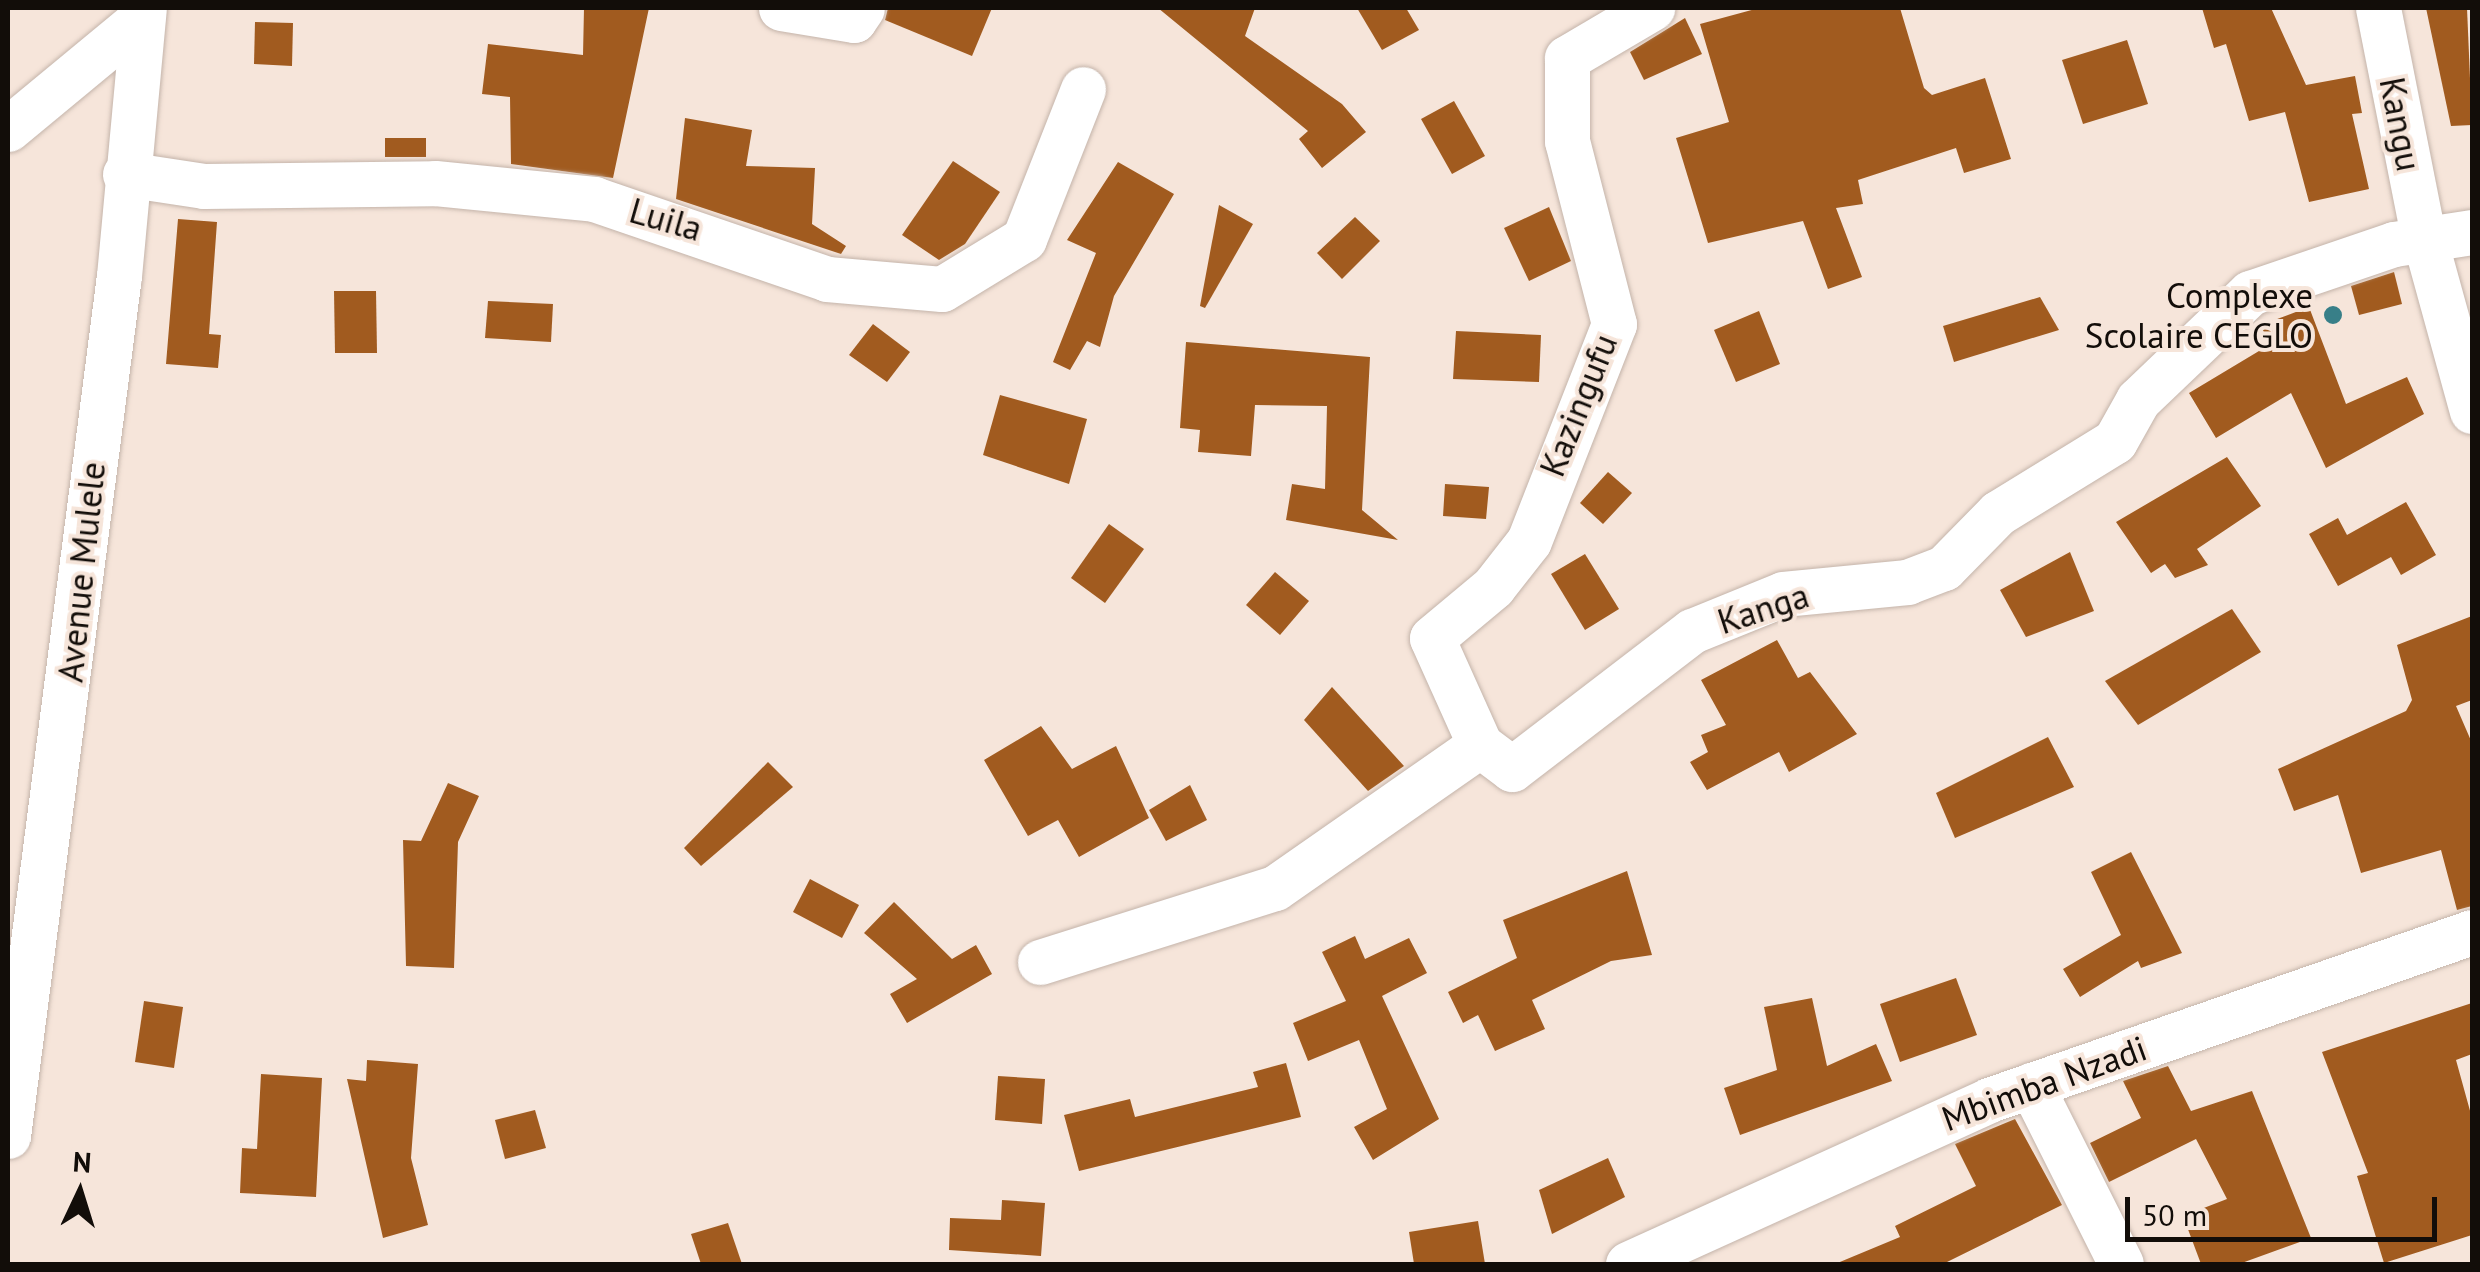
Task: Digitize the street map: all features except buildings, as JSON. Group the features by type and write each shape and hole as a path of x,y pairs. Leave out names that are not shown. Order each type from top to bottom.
{"street":[{"path":"781,8 858,14"},
{"name":"Kazingufu","path":"1480,745 1432,638 1493,587 1529,541 1614,324 1567,141 1567,58 1652,8"},
{"name":"Kangu","path":"2378,8 2425,240 2472,411"},
{"path":"8,129 143,13"},
{"name":"Avenue Mulele","path":"8,1136 75,641 143,13"},
{"name":"Luila","path":"125,174 204,186 435,183 594,199 826,278 942,290 1024,239 1083,89"},
{"name":"Kanga","path":"1480,745 1512,769 1692,631 1783,594 1907,582 1944,568 1998,513 2104,451 2138,400 2250,293 2425,240 2472,232"},
{"path":"1040,962 1275,888 1480,745"},
{"name":"Mbimba Nzadi","path":"1628,1264 2031,1085 2472,932"},
{"path":"2031,1085 2122,1264"}],"place":[{"name":"Complexe Scolaire CEGLO","path":"2333,315"}]}
